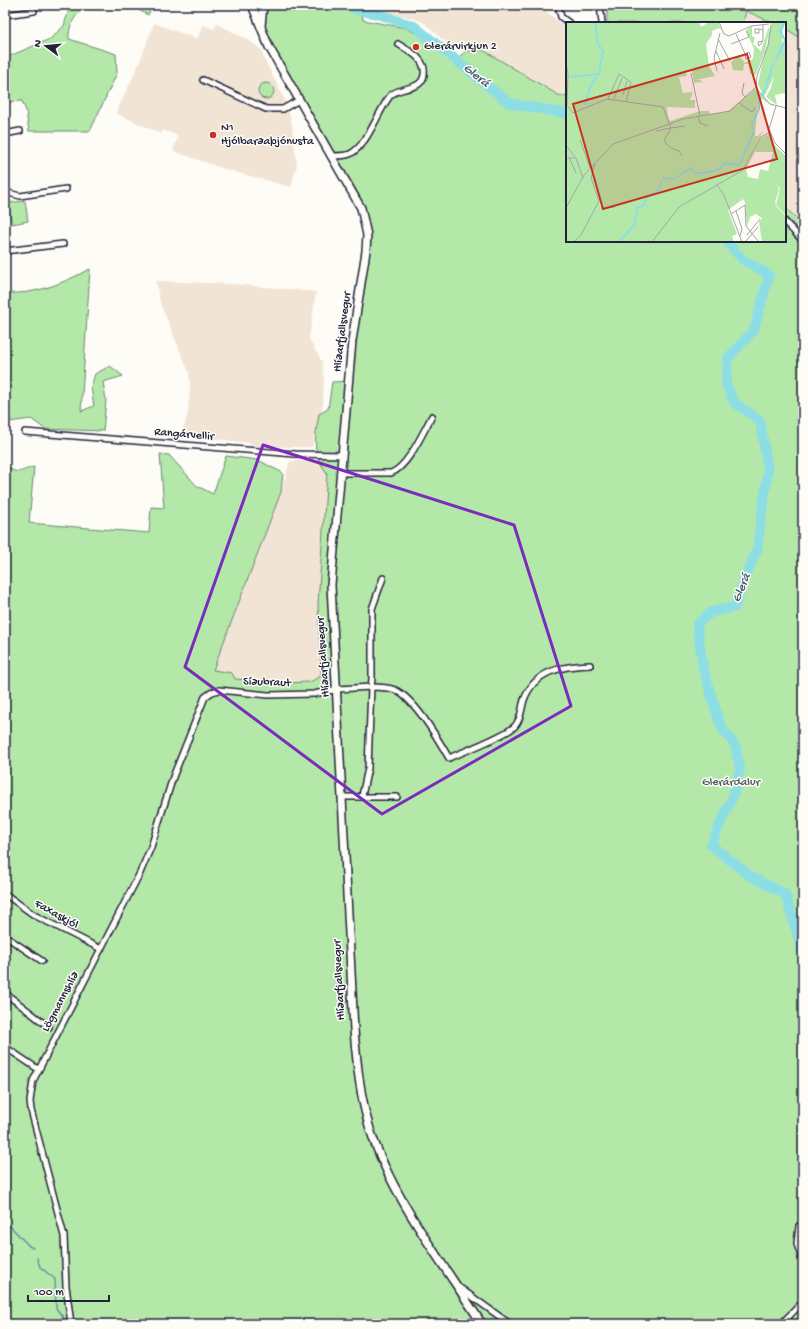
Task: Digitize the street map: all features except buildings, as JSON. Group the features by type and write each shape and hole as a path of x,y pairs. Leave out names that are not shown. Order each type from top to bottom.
{"main road":[{"path":"253,5 261,5"},
{"name":"Hlíðarfjallsvegur","path":"253,5 269,47 361,208 367,234 366,251 352,341 331,585 338,689 354,1030 359,1080 365,1110 376,1147 390,1177 482,1324"},
{"name":"Hlíðarfjallsvegur","path":"261,5 261,28"}],"street":[{"path":"5,15 34,11 33,5"},
{"path":"558,5 561,16 568,22"},
{"path":"600,5 602,22"},
{"path":"332,156 347,155 356,150 373,127 389,97 399,90 413,88 421,81 424,71 421,61 398,44"},
{"path":"203,80 266,109 283,109 299,100"},
{"path":"5,134 20,131"},
{"path":"5,192 24,196 66,189"},
{"path":"786,223 803,241"},
{"path":"797,234 803,230"},
{"path":"5,251 63,244"},
{"path":"340,473 391,472 398,470 410,455 432,416"},
{"name":"Rangárvellir","path":"25,432 295,454 342,455"},
{"path":"362,796 368,768 370,687 372,680 372,608 383,578"},
{"name":"Síðubraut","path":"202,704 208,694 219,690 268,695 314,694 338,689 384,687 396,691 406,699 427,722 449,758 512,729 520,719 525,698 530,689 547,673 564,666 590,665"},
{"name":"Lögmannshlíð","path":"71,1324 66,1286 64,1236 31,1110 31,1090 38,1069 151,847 174,776 202,704"},
{"path":"343,797 397,797"},
{"name":"Faxaskjól","path":"5,894 34,915 100,949"},
{"path":"5,936 42,961"},
{"path":"5,993 49,1028"},
{"path":"5,1047 38,1069"},
{"path":"799,1226 797,1244 803,1262"},
{"name":"Hlíðarfjallsvegur","path":"459,1288 510,1324"},
{"path":"781,1324 803,1302"},
{"path":"787,1324 788,1317"}],"highlighted area":[{"path":"263,445 514,525 571,706 382,814 185,667"}],"shaded area":[{"path":"357,5 539,5 566,28 566,97 558,95 483,50 466,51 453,49 423,22 405,16 374,11"},
{"path":"746,11 770,22 743,22"},
{"path":"154,23 197,39 203,25 214,29 217,24 245,38 263,51 263,57 287,104 292,126 297,165 291,187 224,169 173,151 178,136 163,130 161,134 116,113 139,64"},
{"path":"786,30 803,40 803,225 786,208"},
{"path":"156,281 233,284 316,292 309,339 322,362 324,380 323,405 312,447 259,447 250,443 182,435 188,412 190,387 189,372 160,303"},
{"path":"316,460 324,464 327,473 318,603 321,676 310,682 281,683 235,679 213,670 281,492 290,461"}],"green space":[{"path":"70,5 91,5 82,10 75,18 70,28 69,39 116,54 117,73 90,131 29,131 26,111 22,101 9,102 5,79 5,58 50,39 64,26"},
{"path":"129,5 153,5 148,15"},
{"name":"Glerárdalur","path":"266,5 361,5 363,20 406,28 428,40 454,61 466,51 483,50 558,95 566,97 566,242 786,242 786,226 803,245 803,1324 5,1324 5,465 17,472 34,467 29,523 149,533 151,507 164,508 160,454 169,455 197,486 213,494 226,456 258,460 283,473 281,492 213,670 232,673 235,679 281,683 310,682 321,676 318,603 327,473 318,458 316,451 316,430 319,414 328,409 332,382 350,381 369,254 370,232 359,195 268,39 263,27"},
{"path":"610,5 803,5 803,40 786,29 786,22 771,22 746,11 743,22 607,22 607,10"},
{"path":"263,83 269,83 274,88 272,97 269,99 263,99 258,94 258,88"},
{"path":"25,201 28,221 12,224 8,203"},
{"path":"786,208 803,225 803,234 786,217"},
{"path":"90,269 81,411 94,406 91,387 95,374 110,366 123,376 103,382 106,400 103,431 45,429 31,419 9,422 5,435 5,293 28,292 49,287"}],"waterway":[{"name":"Glerá","path":"348,5 358,10 378,14 414,26 509,103 566,114"},
{"name":"Glerá","path":"727,242 742,259 769,275 754,330 728,358 726,384 734,402 760,421 768,470 757,550 745,577 735,607 711,612 697,624 703,668 721,727 735,745 740,769 733,796 711,845 750,876 785,894 803,952"},
{"path":"5,1224 9,1225 29,1246 33,1248"},
{"path":"37,1258 40,1267 55,1279 56,1308 65,1320 63,1324"}],"place":[{"name":"Glerárvirkjun 2","path":"416,47"},
{"name":"N1 Hjólbarðaþjónusta","path":"213,135"}]}
